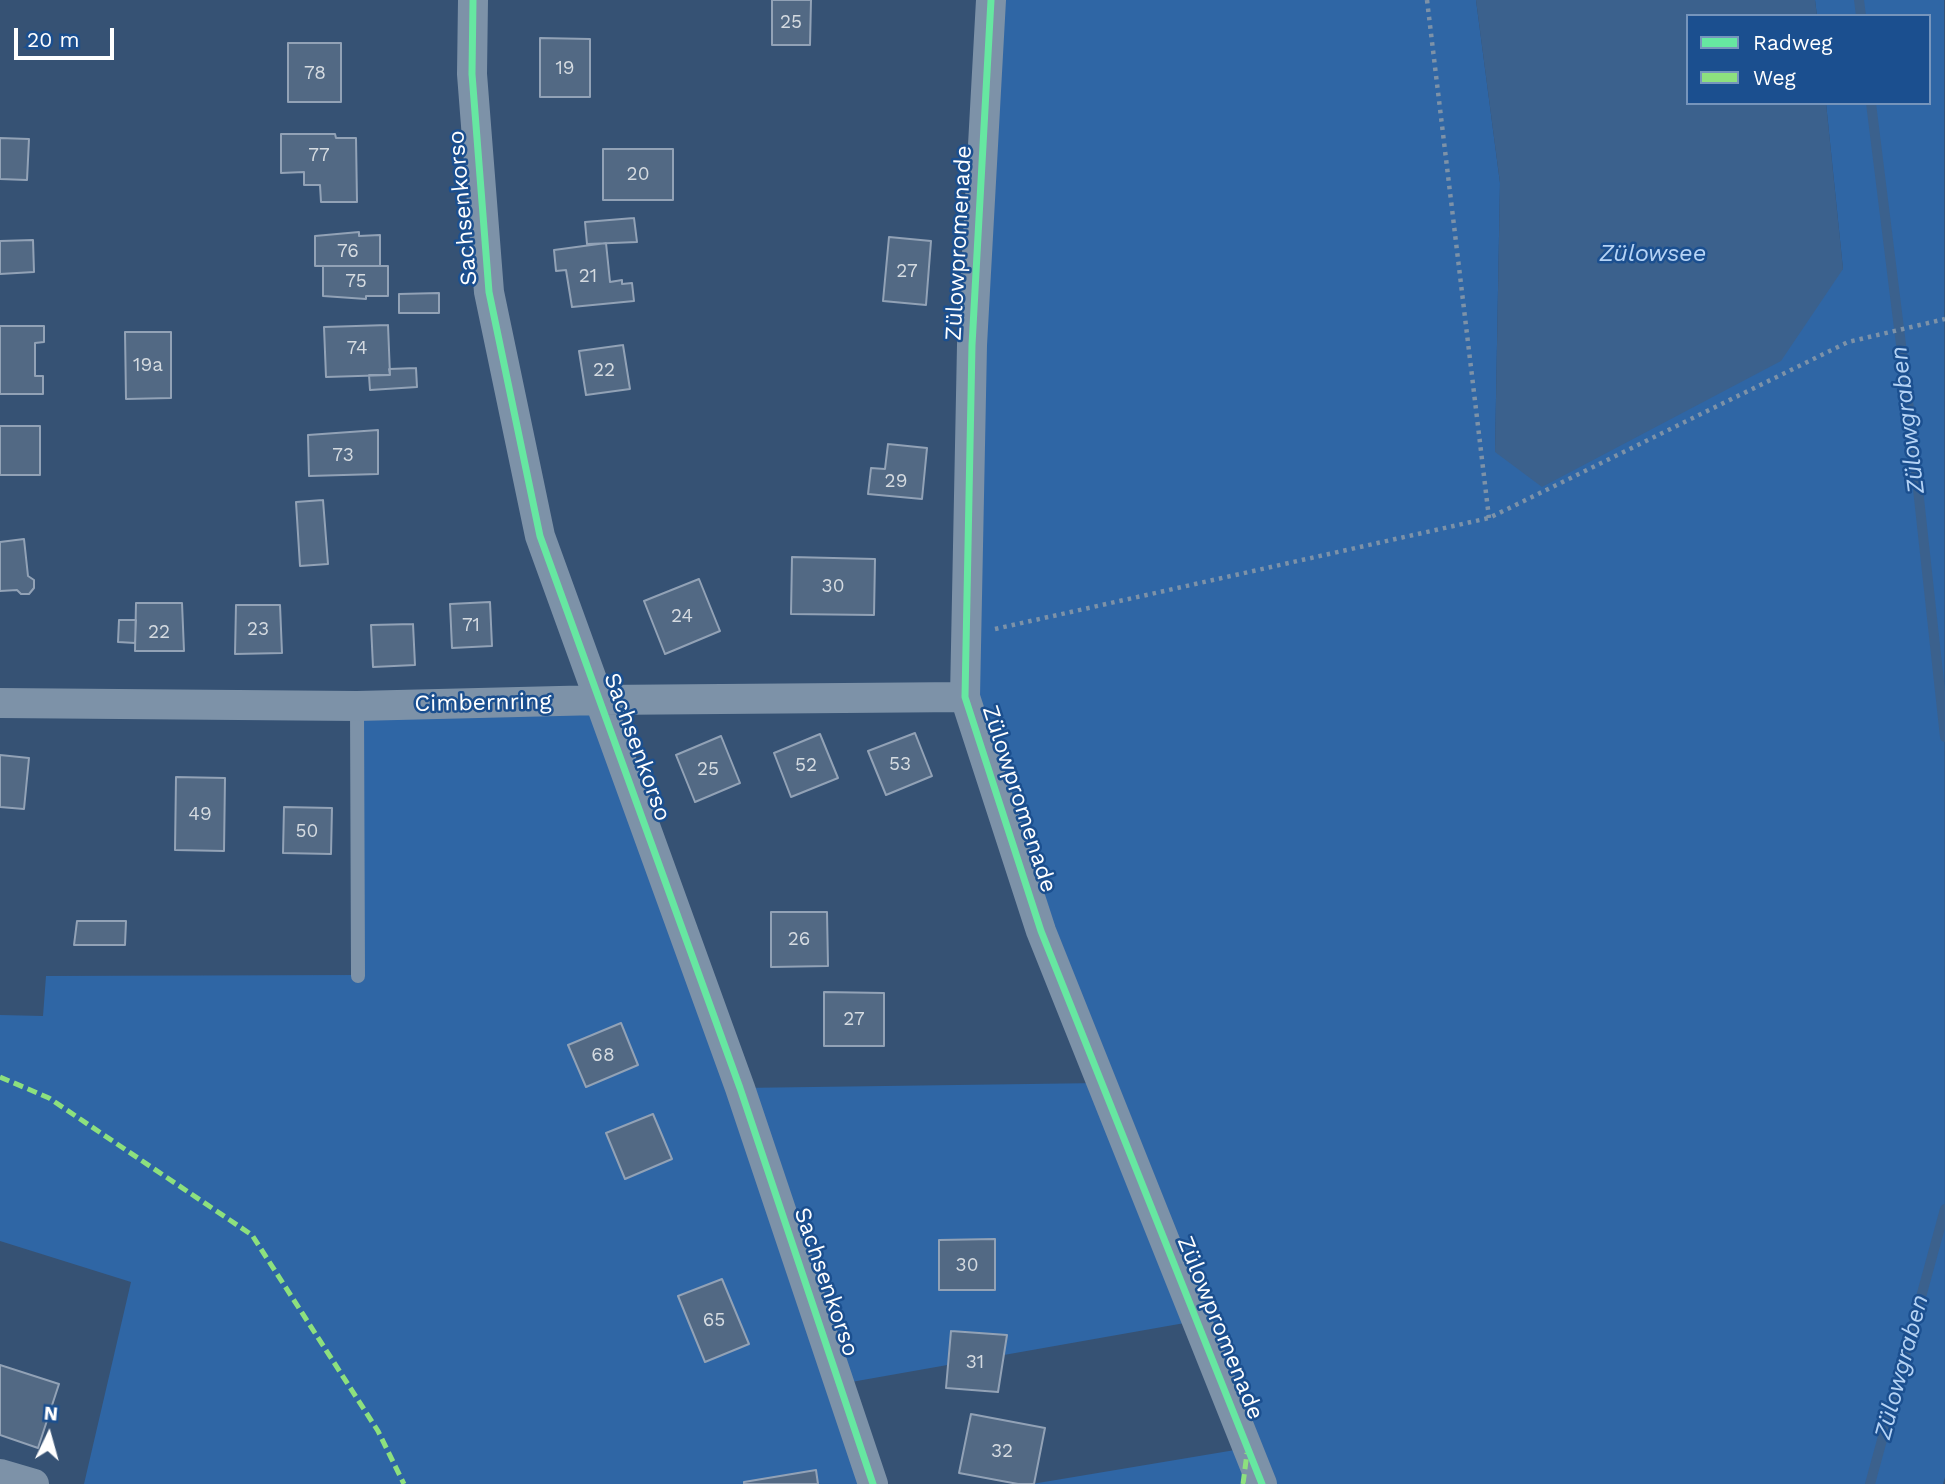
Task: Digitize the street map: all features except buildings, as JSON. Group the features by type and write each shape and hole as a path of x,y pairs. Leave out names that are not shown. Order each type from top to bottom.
{"street":[{"name":"Sachsenkorso","path":"473,0 472,74 489,292 540,536 740,1088 873,1484"},
{"name":"Zülowpromenade","path":"991,0 972,345 965,698 1041,930 1262,1484"},
{"name":"Cimbernring","path":"0,703 357,706 600,700 965,698"},
{"path":"0,1474 34,1484"}],"lane":[{"path":"357,706 358,976"}],"path":[{"path":"1427,0 1489,518"},
{"path":"967,636 1489,518 1847,342 1945,318"}],"shaded area":[{"path":"991,0 1476,0 1500,183 1495,452 1843,269 1826,105 1931,105 1931,14 1817,14 1815,0 1944,0 1943,1484 1032,1484 1247,1448 1196,1321 840,1384 873,1484 84,1484 131,1282 0,1241 0,1015 43,1016 46,976 358,975 357,706 600,700 740,1088 1101,1083 965,697"}],"water":[{"name":"Zülowsee","path":"1476,0 1815,0 1817,14 1686,14 1686,105 1826,105 1843,269 1781,361 1542,487 1495,452 1500,183"}],"waterway":[{"name":"Zülowgraben","path":"1859,0 1861,14"},
{"name":"Zülowgraben","path":"1871,105 1911,425 1945,737"},
{"name":"Zülowgraben","path":"1870,1484 1945,1209"}],"marked path":[{"path":"0,1077 49,1098 252,1235 378,1431 404,1484"},
{"path":"1243,1484 1247,1453"}],"cycle path":[{"path":"473,0 472,74 489,292 540,536 740,1088 873,1484"},
{"path":"991,0 972,345 965,697 1041,931 1262,1484"}]}
